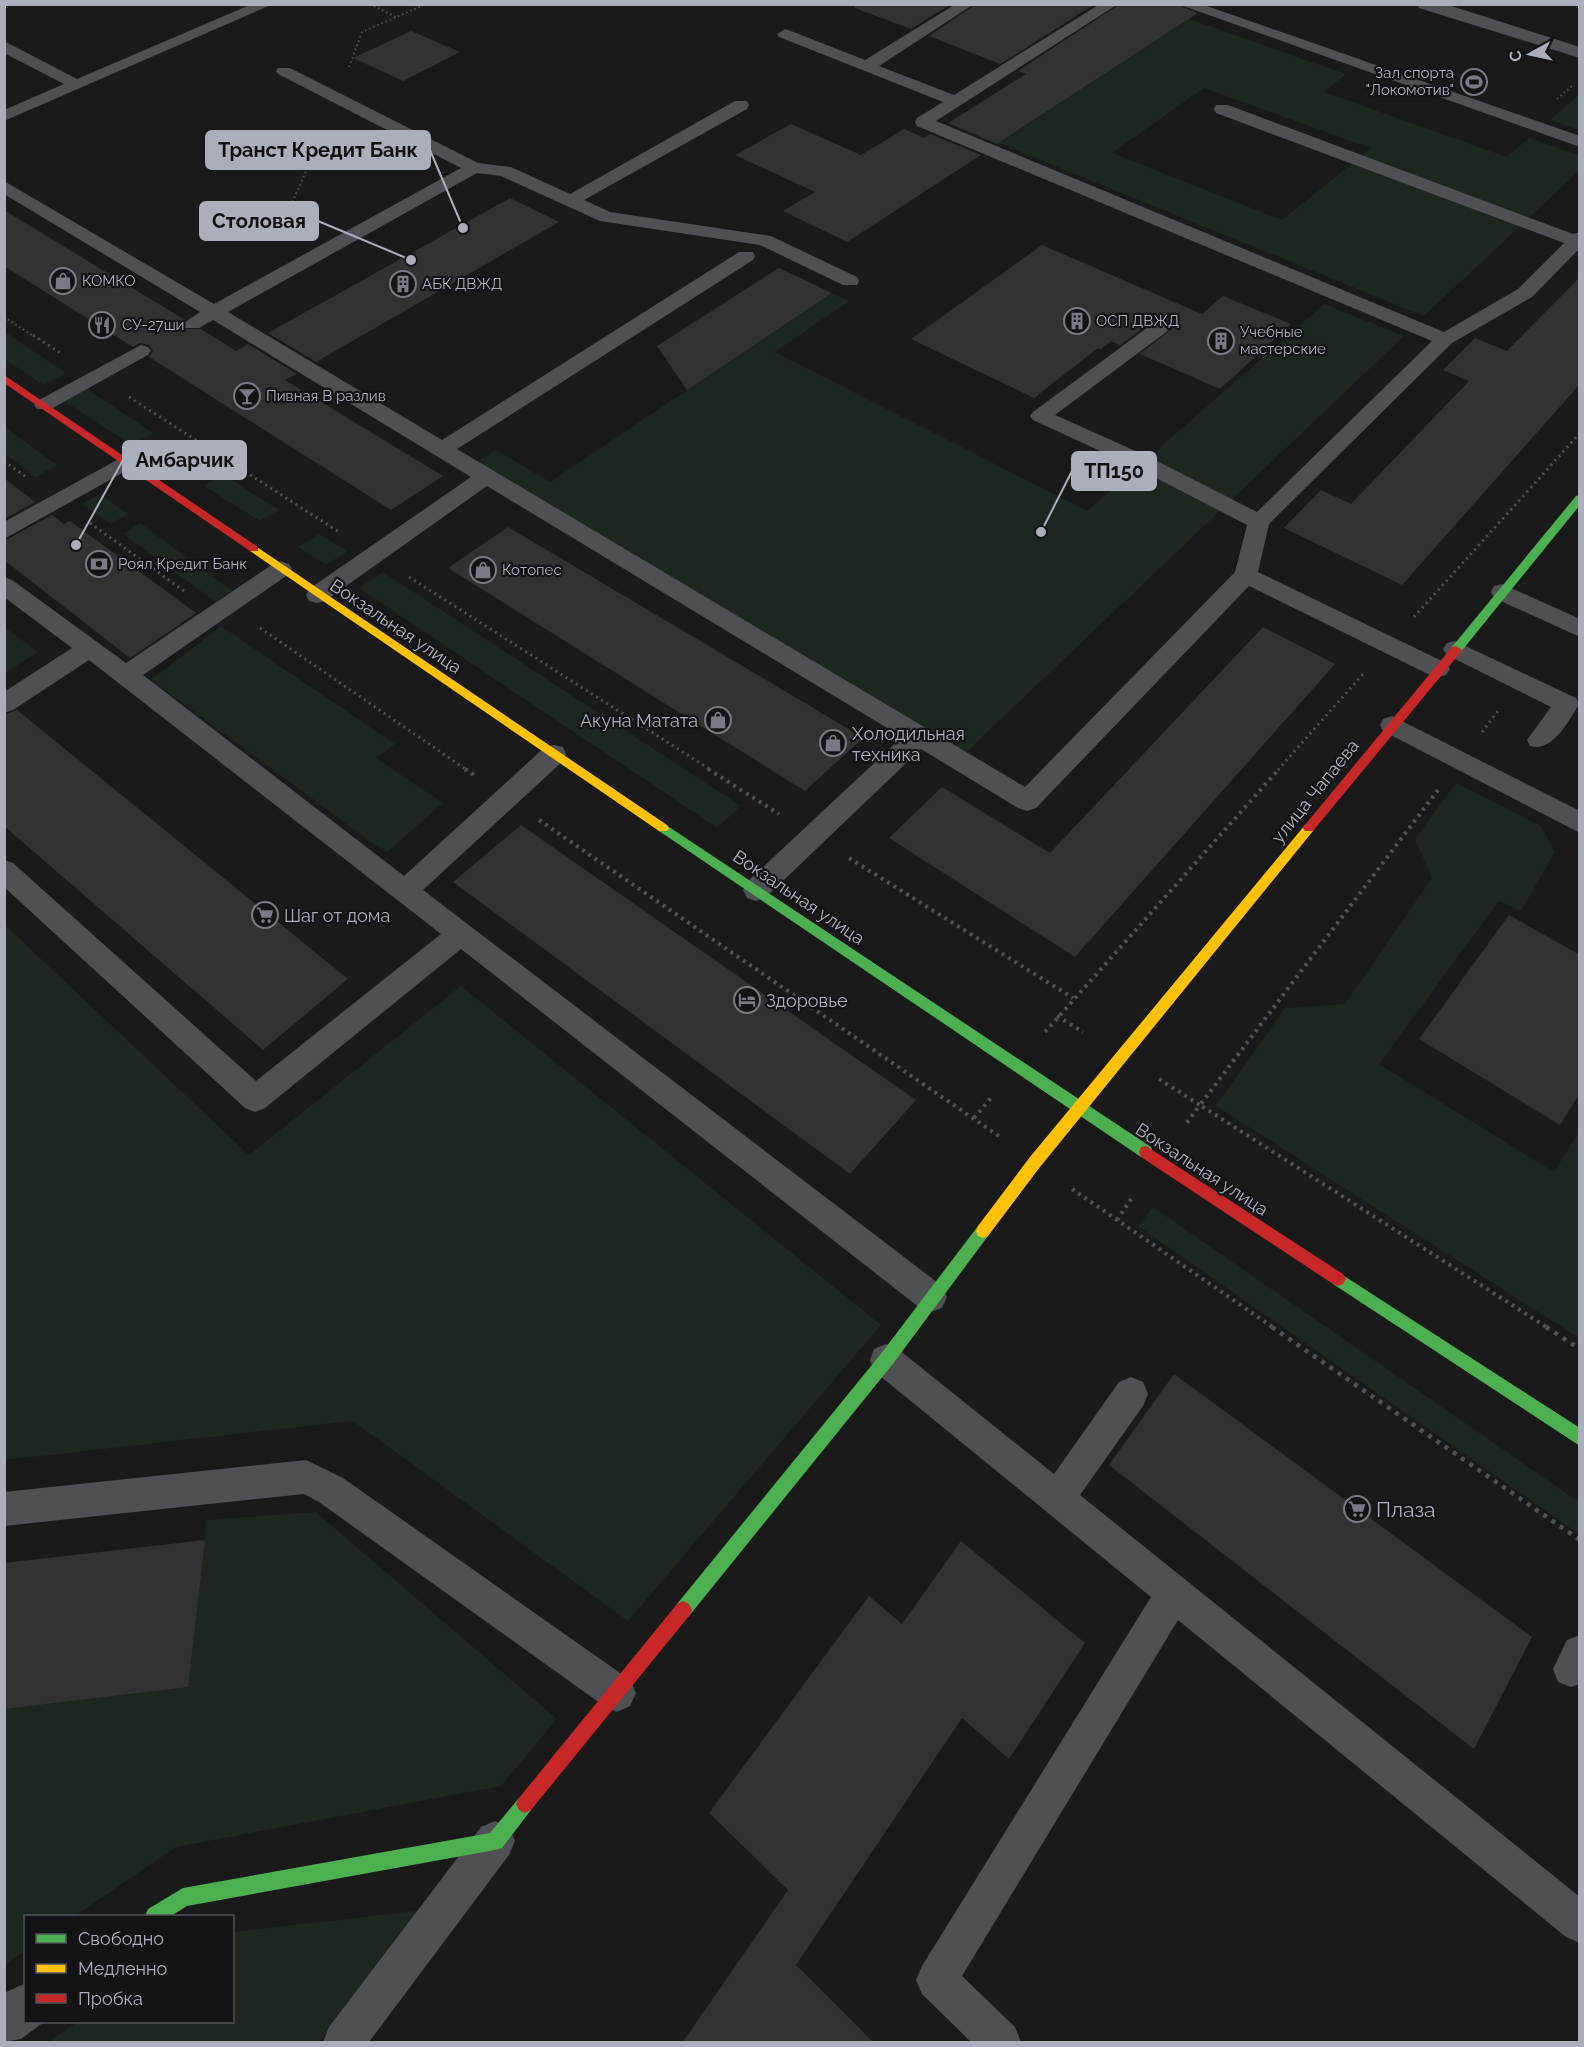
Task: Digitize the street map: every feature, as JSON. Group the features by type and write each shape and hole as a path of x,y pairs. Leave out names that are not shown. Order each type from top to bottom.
{"main road":[{"name":"Вокзальная улица","path":"4,378 317,595 1017,1068 1580,1438"},
{"name":"улица Чапаева","path":"495,1841 886,1360 931,1297 1035,1162 1579,498"},
{"path":"158,1915 183,1897 495,1841"}],"street":[{"path":"1433,6 1580,53"},
{"path":"4,2022 24,2008"}],"lane":[{"path":"4,116 266,4"},
{"path":"867,66 967,4"},
{"path":"1111,4 923,122 1445,339"},
{"path":"1185,4 1580,142"},
{"path":"785,34 956,102"},
{"path":"4,46 77,85"},
{"path":"284,71 474,168 504,171 606,217 765,240 850,281"},
{"path":"570,201 741,105"},
{"path":"4,186 1027,801 1246,575 1259,522 1445,339 1525,293 1577,239 1222,109"},
{"path":"192,324 474,168"},
{"path":"442,449 746,256"},
{"path":"1162,326 1040,416 1142,462 1259,522"},
{"path":"44,405 141,351"},
{"path":"4,532 126,462"},
{"path":"317,595 488,476"},
{"path":"126,675 281,569"},
{"path":"1246,575 1438,669"},
{"path":"4,585 126,675 931,1297"},
{"path":"1502,592 1580,629"},
{"path":"4,704 88,648"},
{"path":"1455,649 1521,681 1573,696 1539,740"},
{"path":"1392,725 1580,823"},
{"path":"756,890 919,736"},
{"path":"405,891 554,754"},
{"path":"4,870 255,1099 460,934"},
{"path":"886,1360 1580,1923"},
{"path":"1057,1499 1131,1395"},
{"path":"4,1509 306,1477 332,1490 617,1693"},
{"path":"1000,2043 936,1980 1174,1593"},
{"path":"344,2043 495,1841"}],"path":[{"path":"370,4 396,17"},
{"path":"4,317 813,836 1073,998"},
{"path":"974,1119 1073,998 1580,433"},
{"path":"4,461 226,622 250,621 974,1119 1580,1540"},
{"path":"1521,681 1200,1105 1580,1349"}],"shaded area":[{"path":"1189,19 1346,74 1324,92 1507,157 1529,138 1579,155 1580,170 1424,316 999,143","holes":["1204,88 1370,148 1282,220 1112,153"]},
{"path":"1579,95 1579,130 1550,120"},
{"path":"832,293 849,301 775,352 1087,511 1324,304 1404,336 961,757 476,463 496,450 550,482"},
{"path":"5,332 66,373 43,385 5,359"},
{"path":"87,389 153,433 131,445 64,401"},
{"path":"4,427 57,465 36,477 5,454"},
{"path":"222,474 279,510 260,521 204,486"},
{"path":"100,494 128,514 111,524 82,504"},
{"path":"140,523 232,591 216,602 123,534"},
{"path":"319,534 347,551 326,565 298,547"},
{"path":"383,572 741,806 717,828 359,588"},
{"path":"221,626 395,744 376,758 443,803 386,853 151,680"},
{"path":"4,627 38,652 5,673 4,673"},
{"path":"1456,783 1541,826 1555,852 1521,911 1499,901 1379,1064 1554,1172 1579,1132 1579,1338 1216,1106 1285,1008 1345,1004 1432,878 1415,839"},
{"path":"5,925 249,1155 461,986 881,1325 628,1621 353,1421 5,1460"},
{"path":"1153,1207 1579,1502 1579,1534 1138,1226"},
{"path":"316,1512 557,1719 501,1786 176,1847 76,1915 24,1915 24,1952 5,1965 5,1709 205,1540 206,1520"},
{"path":"425,1910 319,2042 48,2042 76,2023 234,2023 234,1932"}],"building":[{"path":"856,4 951,4 911,29 855,8"},
{"path":"976,4 1095,4 1000,64 929,36"},
{"path":"1120,4 1176,4 1198,13 997,144 948,123 1026,74 1018,71"},
{"path":"411,31 460,52 403,81 353,58"},
{"path":"791,124 861,155 904,129 924,138 930,134 981,155 847,242 783,211 815,192 735,155"},
{"name":"АБК ДВЖД","path":"510,198 559,222 316,362 268,333"},
{"path":"4,210 185,320 180,324 183,329 201,329 236,351 248,344 297,374 285,380 443,476 391,510 149,357 153,351 149,345 140,343 133,347 4,266"},
{"name":"ОСП ДВЖД","path":"1042,245 1202,314 1223,296 1291,324 1220,389 1140,354 1174,327 1169,320 1155,320 1120,345 1111,341 1101,349 1098,348 1034,398 911,339"},
{"path":"779,268 832,293 687,390 657,346"},
{"path":"1580,277 1580,384 1402,585 1284,528 1321,490 1351,504 1469,381 1443,370 1475,338 1507,351"},
{"path":"4,478 35,502 4,519"},
{"path":"52,515 64,524 70,521 196,613 130,658 4,560 4,541"},
{"path":"508,527 863,738 805,791 448,568"},
{"path":"1263,627 1335,664 1075,957 889,838 942,787 1050,853"},
{"path":"17,710 348,979 263,1050 4,826 4,715"},
{"path":"521,825 916,1100 850,1174 453,882"},
{"path":"1509,915 1580,955 1580,1093 1560,1125 1419,1039"},
{"path":"1174,1374 1532,1637 1474,1749 1109,1465"},
{"path":"205,1540 188,1687 4,1709 4,1563"},
{"path":"961,1541 1085,1643 1009,1759 962,1718 796,1965 874,2043 682,2043 788,1890 709,1813 869,1596 902,1624"}],"traffic: fast":[{"path":"1456,650 1580,498"},
{"path":"663,828 1146,1152"},
{"path":"683,1610 886,1360 983,1231"},
{"path":"1338,1279 1580,1438"},
{"path":"156,1915 183,1897 495,1841 525,1804"}],"traffic: slow":[{"path":"254,549 663,828"},
{"path":"983,1231 1035,1162 1309,828"}],"traffic: jam":[{"path":"4,378 254,549"},
{"path":"1309,828 1456,650"},
{"path":"1146,1152 1338,1279"},
{"path":"525,1804 683,1610"}],"place":[{"name":"Зал спорта \"Локомотив\"","path":"1474,82"},
{"name":"Транст Кредит Банк","path":"463,228"},
{"name":"Столовая","path":"411,260"},
{"name":"КОМКО","path":"63,281"},
{"name":"АБК ДВЖД","path":"403,284"},
{"name":"ОСП ДВЖД","path":"1077,321"},
{"name":"СУ-27ши","path":"102,325"},
{"name":"Учебные мастерские","path":"1221,341"},
{"name":"Пивная В разлив","path":"247,396"},
{"name":"ТП150","path":"1041,532"},
{"name":"Амбарчик","path":"76,545"},
{"name":"Роял Кредит Банк","path":"99,564"},
{"name":"Котопес","path":"483,570"},
{"name":"Акуна Матата","path":"718,720"},
{"name":"Холодильная техника","path":"833,743"},
{"name":"Шаг от дома","path":"265,915"},
{"name":"Здоровье","path":"747,1000"},
{"name":"Плаза","path":"1357,1509"}]}
